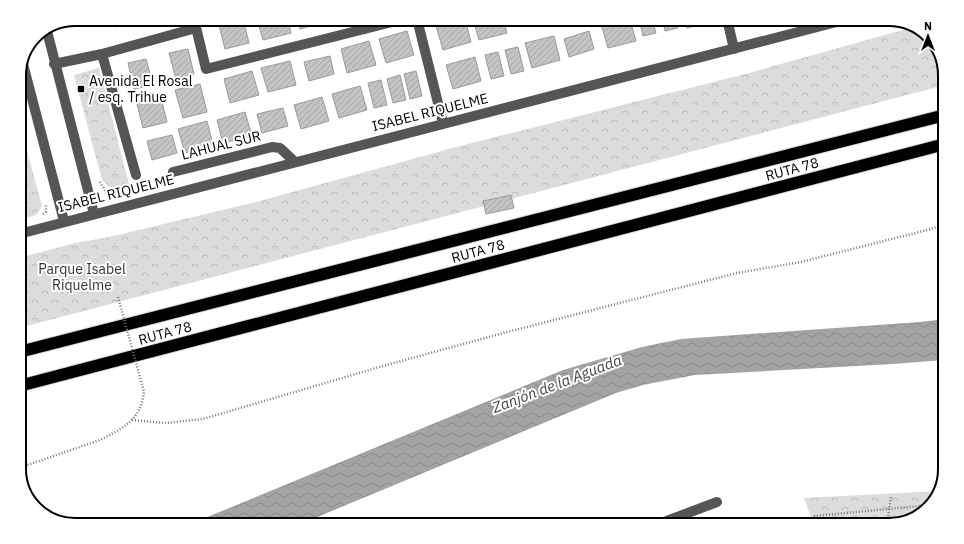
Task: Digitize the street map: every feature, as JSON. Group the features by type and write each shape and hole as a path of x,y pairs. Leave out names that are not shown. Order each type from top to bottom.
{"highway":[{"name":"RUTA 78","path":"26,350 938,118"},
{"name":"RUTA 78","path":"26,384 938,146"}],"street":[{"path":"54,64 102,54 189,26"},
{"path":"195,26 206,69 377,26"},
{"path":"419,26 442,123"},
{"path":"729,26 734,49"},
{"name":"ISABEL RIQUELME","path":"26,232 442,123 821,26"},
{"path":"47,35 94,214"},
{"path":"102,54 136,175"},
{"path":"26,75 64,221"},
{"name":"LAHUAL SUR","path":"173,172 276,146 295,162"},
{"path":"675,518 717,502"}],"path":[{"path":"100,182 108,195 118,198"},
{"path":"132,420 165,423 203,419 383,366 500,334 737,273 801,262 938,226"},
{"path":"26,466 100,440 112,434 132,420 141,407 144,392 118,297"},
{"path":"888,518 891,497"},
{"path":"814,516 922,506"}],"green space":[{"name":"Parque Isabel Riquelme","path":"906,29 908,30 908,56 934,56 938,72 938,87 26,326 26,256 75,243 109,237 256,202 460,146 749,73"},
{"path":"99,68 130,188 115,192 102,180 74,75"},
{"path":"26,147 42,206 36,215 26,218"},
{"path":"932,491 928,499 919,508 908,514 895,518 811,518 804,498"}],"water":[{"name":"Zanjón de la Aguada","path":"938,320 938,361 695,375 643,385 616,393 315,518 205,518 563,370 642,347 681,339"}],"building":[{"path":"219,26 245,26 249,43 225,49"},
{"path":"259,26 290,26 291,33 263,40"},
{"path":"299,26 311,26 300,29"},
{"path":"436,26 467,26 471,42 443,50"},
{"path":"475,26 505,26 507,33 479,40"},
{"path":"602,26 632,26 636,41 608,48"},
{"path":"641,26 654,26 656,33 643,36"},
{"path":"664,26 677,26 678,28 665,31"},
{"path":"407,31 414,55 386,63 379,39"},
{"path":"589,31 594,49 569,57 564,39"},
{"path":"554,36 560,60 532,68 525,43"},
{"path":"369,41 376,65 347,73 341,49"},
{"path":"518,47 524,71 511,74 505,50"},
{"path":"188,49 194,74 176,79 169,53"},
{"path":"498,52 504,76 491,79 485,55"},
{"path":"330,56 334,74 309,81 304,62"},
{"path":"475,57 481,81 453,89 446,65"},
{"path":"146,59 153,85 134,89 128,63"},
{"path":"290,61 296,85 268,92 261,68"},
{"path":"252,71 259,95 230,103 224,79"},
{"path":"416,71 422,96 410,99 404,74"},
{"path":"400,75 406,100 393,103 387,79"},
{"path":"381,80 387,105 374,108 368,83"},
{"path":"200,84 207,112 183,118 175,90"},
{"path":"360,86 367,110 339,118 332,94"},
{"path":"160,93 167,122 143,128 136,100"},
{"path":"322,97 329,121 301,129 294,105"},
{"path":"283,108 288,126 262,133 257,114"},
{"path":"245,112 252,136 223,143 217,120"},
{"path":"207,121 213,145 185,153 178,129"},
{"path":"172,135 177,153 152,160 147,141"},
{"path":"511,195 514,208 486,214 483,201"}],"place":[{"name":"Avenida El Rosal / esq. Trihue","path":"81,89"}]}
